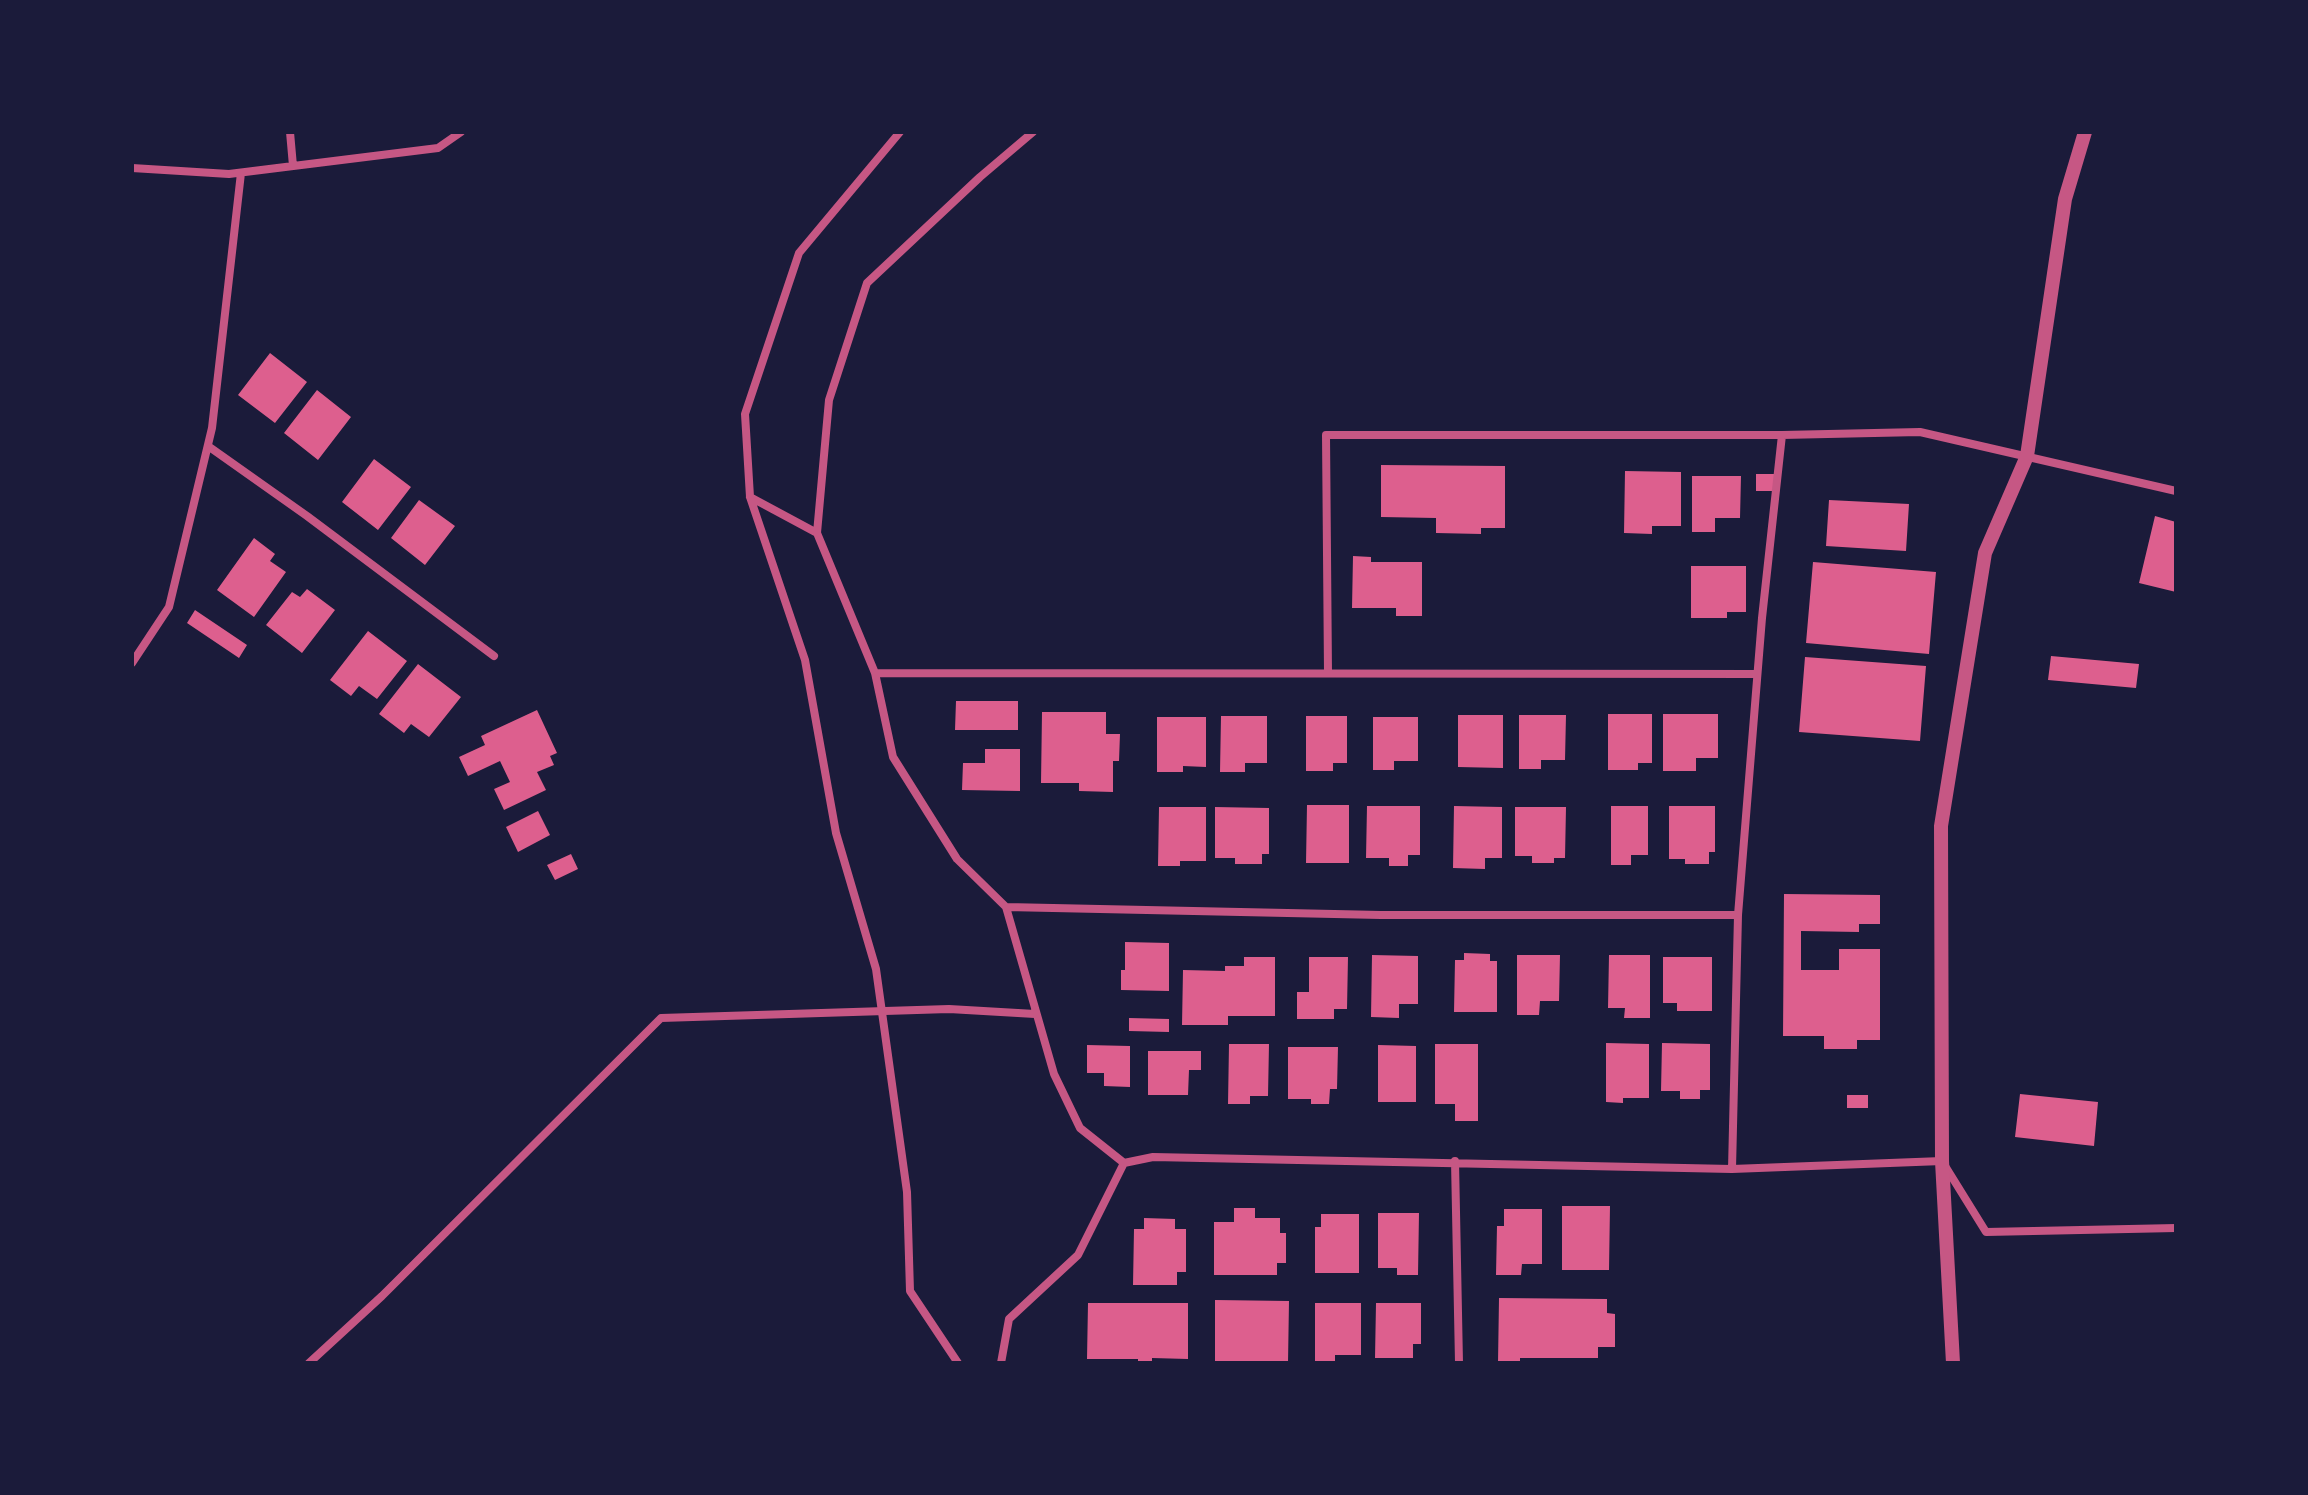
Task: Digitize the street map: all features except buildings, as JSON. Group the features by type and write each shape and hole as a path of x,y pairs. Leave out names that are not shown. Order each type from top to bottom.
{"street":[{"path":"290,132 293,166"},
{"path":"132,168 241,173 438,148 461,132"},
{"path":"900,132 799,253 745,414 750,497 805,660 836,833 876,969 907,1192 910,1291 958,1363"},
{"path":"1033,132 867,283 829,400 817,533 875,673 893,757 957,859 1006,907 1054,1074 1080,1128 1124,1163"},
{"path":"1953,1363 1942,1161 1941,826 1985,553 2027,456 2065,199 2085,132"},
{"path":"132,663 169,607 208,446 241,173"},
{"path":"1328,673 1326,435 1920,432 2176,491"},
{"path":"1732,1169 1738,915 1757,674 1782,435"},
{"path":"208,446 494,656"},
{"path":"750,497 817,533"},
{"path":"875,673 1757,674"},
{"path":"1006,907 1381,915 1738,915"},
{"path":"309,1363 382,1296 661,1018 949,1009 1035,1014"},
{"path":"1124,1163 1153,1157 1732,1169 1942,1161"},
{"path":"1455,1161 1459,1363"},
{"path":"1942,1161 1986,1232 2176,1228"},
{"path":"1001,1363 1009,1319 1078,1255 1124,1163"}]}
